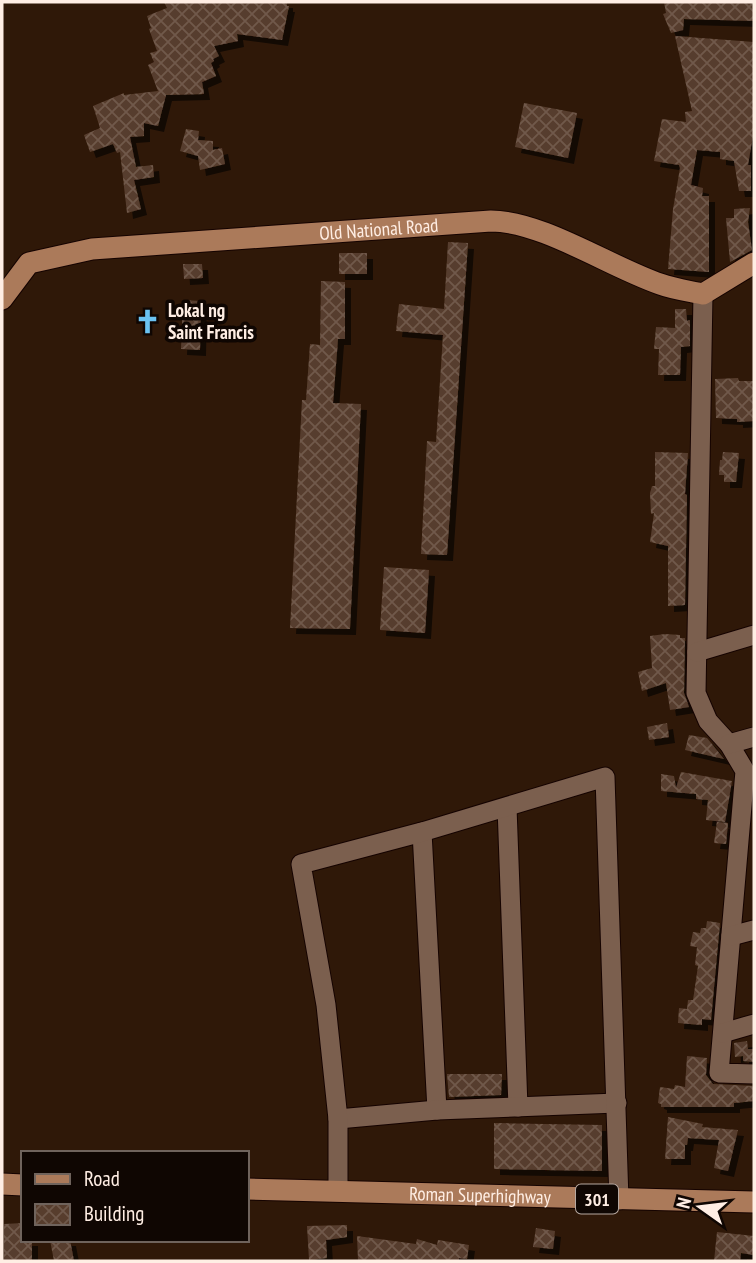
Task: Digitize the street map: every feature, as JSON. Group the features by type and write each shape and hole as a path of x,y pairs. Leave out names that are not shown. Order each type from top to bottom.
{"main road":[{"name":"Old National Road","path":"2,299 29,262 92,249 491,221 528,227 660,285 703,294"},
{"path":"703,294 754,262"},
{"path":"2,1185 21,1185"},
{"name":"Roman Superhighway","path":"248,1189 754,1202"}],"street":[{"path":"703,294 696,693 708,721 729,744 745,771 747,834 731,936 719,1073 754,1074"},
{"path":"697,652 754,635"},
{"path":"729,744 754,737"},
{"path":"338,1191 338,1119 326,1006 301,864 422,832 605,777 619,1200"},
{"path":"507,807 518,1107"},
{"path":"422,832 437,1110"},
{"path":"731,936 754,930"},
{"path":"723,1033 754,1024"},
{"path":"338,1119 437,1110 617,1103"}],"building":[{"path":"164,2 287,2 289,6 282,40 237,34 238,41 214,46 219,56 211,63 216,76 202,82 204,94 166,95 158,126 144,123 144,136 130,137 136,167 153,165 154,177 134,180 141,209 127,213 120,152 117,153 113,144 90,152 84,135 100,128 93,106 124,93 158,91 148,65 154,62 150,53 157,51 147,16 167,8"},
{"path":"664,2 754,2 754,21 684,19 683,30 671,33 663,14 666,13"},
{"path":"675,36 754,42 754,129 748,165 751,165 751,191 739,191 734,161 720,159 720,152 697,150 691,185 703,188 702,196 709,196 709,272 668,269 673,209 680,168 679,165 654,161 662,119 686,122 685,112 692,111"},
{"path":"524,103 577,113 568,158 515,147"},
{"path":"186,129 199,131 198,140 213,141 213,150 222,148 225,164 200,170 198,156 180,151"},
{"path":"750,208 748,222 752,250 730,262 726,218 734,218 734,209"},
{"path":"448,242 468,243 447,555 421,554 427,441 436,442 443,335 396,331 399,304 444,309"},
{"path":"339,253 367,253 367,274 339,274"},
{"path":"183,264 202,264 203,278 184,279"},
{"path":"321,281 345,282 345,339 338,339 333,403 361,404 350,629 290,628 302,400 306,400 310,344 320,345"},
{"path":"183,300 201,301 200,350 181,349"},
{"path":"675,309 686,309 687,321 690,320 690,346 681,347 680,375 658,375 659,349 654,349 656,327 675,328"},
{"path":"738,378 739,381 754,381 754,421 737,422 737,419 716,418 715,379"},
{"path":"655,452 688,453 685,494 685,605 668,606 668,546 650,542 654,513 651,514 650,493 652,486 655,486"},
{"path":"723,452 739,453 736,482 724,482 724,475 719,475"},
{"path":"384,567 429,570 425,633 380,630"},
{"path":"665,634 685,638 684,693 689,707 670,710 666,683 642,691 638,672 652,668 650,636"},
{"path":"667,723 669,737 649,740 647,727"},
{"path":"689,735 707,738 724,759 685,750"},
{"path":"681,772 732,781 725,822 706,820 708,800 696,799 696,794 661,791 661,774 674,776 676,788"},
{"path":"717,822 728,823 726,844 714,843"},
{"path":"707,921 720,923 711,1020 702,1019 702,1025 678,1023 679,1008 687,1009 688,1000 693,1000 698,966 695,965 697,947 690,946 693,932 700,933 701,928 706,928"},
{"path":"747,1041 748,1049 754,1049 754,1062 743,1061 743,1056 735,1057 734,1043"},
{"path":"687,1056 707,1058 706,1075 713,1084 754,1086 754,1101 734,1103 734,1107 661,1107 658,1103 660,1087 685,1087"},
{"path":"447,1074 502,1074 501,1095 449,1097"},
{"path":"668,1117 703,1124 702,1127 738,1130 728,1171 714,1168 719,1140 688,1138 685,1159 665,1159"},
{"path":"494,1123 602,1125 602,1171 494,1169"},
{"path":"21,1223 21,1242 32,1242 32,1261 4,1261 4,1224"},
{"path":"347,1225 347,1237 326,1240 327,1258 309,1260 307,1226"},
{"path":"536,1228 555,1231 553,1249 533,1247"},
{"path":"717,1232 754,1236 754,1255 741,1253 740,1261 714,1261"},
{"path":"357,1236 416,1244 417,1239 437,1245 438,1240 469,1245 467,1259 358,1261"},
{"path":"50,1242 70,1242 74,1261 54,1261"}],"place":[{"name":"Lokal ng Saint Francis","path":"148,321"}]}
